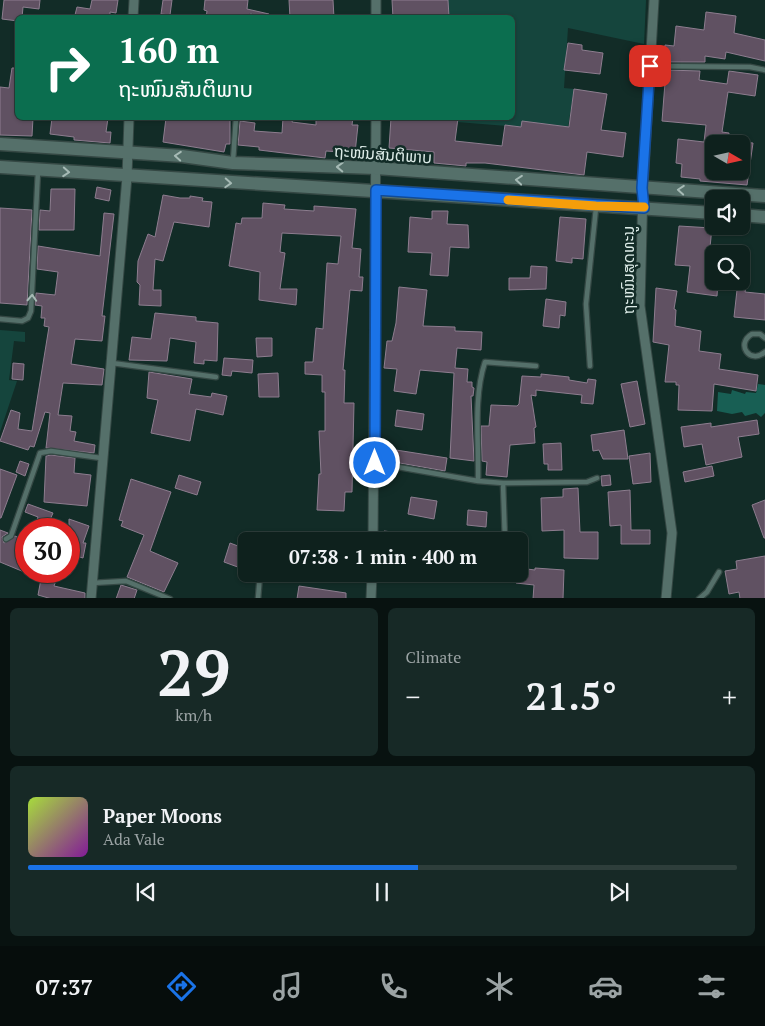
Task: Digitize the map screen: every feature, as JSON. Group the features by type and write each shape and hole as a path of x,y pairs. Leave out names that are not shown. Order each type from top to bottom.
{"street":[{"path":"133,15 134,0"},
{"path":"376,0 376,15"},
{"name":"ຖະໜົນສຸດທະນູ","path":"654,0 642,188 644,208 640,306 672,533 666,598"},
{"path":"91,598 110,363 128,177 129,120"},
{"path":"373,532 376,120"},
{"name":"ຖະໜົນສັນຕິພາບ","path":"0,144 182,156 233,163 376,168 765,196"},
{"path":"0,167 128,177 376,190 705,212"},
{"path":"750,216 765,217"},
{"path":"371,598 372,582"}],"lane":[{"path":"650,66 750,66 765,70"},
{"path":"233,163 236,120"},
{"path":"0,319 22,321 28,318 31,311 38,170"},
{"path":"590,366 586,304 596,206"},
{"path":"765,338 760,334 752,334 746,338 744,346 747,353 754,357 765,354"},
{"path":"478,481 479,410 482,372 485,362 536,366"},
{"path":"110,363 216,377"},
{"path":"6,539 11,536 40,453 51,451 102,458"},
{"path":"375,463 478,481 503,483 587,482 597,478"},
{"path":"503,483 505,532"},
{"path":"699,598 707,592 719,572"},
{"path":"92,583 126,581 170,598"},
{"path":"258,598 259,582"}],"shaded area":[{"path":"448,0 646,0 644,44 568,28 564,88 574,89 568,127 523,121 520,127 457,122 458,120 515,120 515,15 449,15"},
{"path":"0,330 25,332 25,342 14,341 9,380 17,381 0,432"},
{"path":"758,384 765,385 765,413 761,417 756,413 745,416 742,412 732,414 717,411 718,392 731,394 732,390 745,394 746,392 756,393"}],"building":[{"path":"4,0 40,0 39,9 23,7 22,15 15,15 15,21 2,19"},
{"path":"92,0 118,0 116,13 110,12 110,15 75,15 77,7 90,9"},
{"path":"163,0 172,0 170,15 161,14"},
{"path":"205,0 248,0 247,9 269,14 206,15 207,11 204,10"},
{"path":"289,0 333,0 334,15 290,15"},
{"path":"392,0 448,0 449,15 393,15"},
{"path":"706,12 736,16 734,33 765,40 765,61 726,52 725,59 705,56 705,62 667,62 667,59 664,59 665,45 674,46 676,26 704,30"},
{"path":"568,43 582,45 582,50 603,53 600,74 564,70"},
{"path":"12,68 15,68 15,120 33,120 32,136 0,135 0,87 9,88"},
{"path":"666,70 700,71 699,80 727,84 729,71 758,75 755,96 728,92 722,132 729,133 729,135 705,135 705,180 748,180 747,185 700,181 700,179 681,177 682,164 676,163 678,139 704,142 706,125 662,121"},
{"path":"574,89 607,94 601,130 626,133 623,157 587,152 584,175 485,163 466,163 466,166 434,163 434,152 389,148 391,120 458,120 455,141 502,146 505,125 521,127 522,121 569,127"},
{"path":"52,120 108,120 106,132 111,132 110,143 74,140 74,137 50,134"},
{"path":"166,120 230,120 230,144 226,144 224,152 163,142"},
{"path":"283,120 316,125 316,120 353,120 352,125 358,125 355,153 326,151 325,158 259,150 259,147 238,145 240,121 255,123 254,131 282,133"},
{"path":"750,143 753,143 750,164"},
{"path":"97,187 111,190 109,201 95,198"},
{"path":"51,189 75,189 74,230 39,230 40,210 50,211"},
{"path":"163,195 180,198 190,198 190,196 203,198 202,201 212,202 209,227 174,222 163,261 155,259 153,290 161,290 161,306 139,305 138,261 148,234 155,237"},
{"path":"263,203 285,205 284,209 314,211 314,206 356,209 352,248 361,249 359,277 363,277 362,291 350,290 343,370 345,370 344,403 354,403 352,492 345,492 344,511 317,510 319,474 321,474 319,431 325,431 325,392 322,392 322,375 305,374 305,362 313,362 316,328 323,329 327,263 338,264 341,236 282,233 280,252 285,253 280,289 297,289 296,305 259,300 260,272 229,266 236,223 241,224 242,218 262,218"},
{"path":"0,208 32,210 27,305 0,303"},
{"path":"432,211 448,211 447,224 468,225 469,248 450,247 448,276 430,275 432,253 408,252 410,217 432,219"},
{"path":"104,213 114,214 102,316 105,316 102,341 75,339 71,364 104,369 102,385 63,383 58,415 72,416 70,431 76,432 74,441 95,445 94,453 46,448 50,413 45,412 34,447 30,446 28,450 0,441 11,410 20,413 18,429 32,431 49,327 44,326 45,318 41,318 42,306 35,305 36,293 55,295 58,272 37,269 38,246 100,256"},
{"path":"560,217 586,219 583,259 572,258 572,263 556,261"},
{"path":"679,226 705,228 705,235 711,235 710,245 705,245 705,290 717,290 717,296 687,292 690,266 675,265"},
{"path":"531,266 547,267 546,289 509,290 509,278 530,278"},
{"path":"399,287 427,290 423,326 455,327 455,331 482,332 481,350 457,348 455,368 468,369 467,382 472,382 472,387 474,388 473,396 471,396 474,461 450,458 454,373 420,370 416,394 394,391 397,369 384,368 387,341 392,341 396,323"},
{"path":"656,288 677,291 674,309 676,310 675,326 701,331 699,351 721,354 719,369 758,375 756,391 714,384 712,411 678,410 679,385 676,385 676,382 665,382 669,345 653,342"},
{"path":"737,290 765,294 765,320 734,317"},
{"path":"546,299 566,302 565,316 560,315 559,328 543,326"},
{"path":"155,313 196,317 196,321 218,323 217,361 204,360 204,364 194,363 196,342 170,338 167,361 129,360 132,337 151,339"},
{"path":"256,338 272,338 272,356 257,357"},
{"path":"224,358 253,360 252,373 232,371 231,376 222,375"},
{"path":"13,363 24,364 23,380 12,379"},
{"path":"149,372 192,379 189,394 211,397 212,393 227,396 223,415 196,409 190,441 151,433 158,400 147,398"},
{"path":"278,373 279,397 259,397 258,374"},
{"path":"541,374 569,377 569,380 587,383 588,379 596,380 593,404 581,403 582,395 536,390 536,396 531,395 536,427 534,428 535,443 510,445 507,477 486,475 487,462 482,461 481,426 489,426 491,405 517,406 519,404 522,376 541,377"},
{"path":"637,381 645,424 630,427 621,384"},
{"path":"397,410 424,414 422,430 395,426"},
{"path":"757,420 759,434 738,437 742,457 706,465 702,444 684,447 681,427 711,423 711,427"},
{"path":"624,430 628,459 603,459 599,450 593,451 591,435"},
{"path":"561,443 562,470 548,470 548,464 544,464 543,444"},
{"path":"396,450 447,458 445,471 394,462"},
{"path":"650,453 651,482 633,484 629,456"},
{"path":"46,456 75,458 74,473 91,475 87,506 44,502"},
{"path":"20,461 29,464 25,476 16,472"},
{"path":"712,466 714,476 685,482 683,472"},
{"path":"0,469 17,475 1,518 0,518"},
{"path":"179,475 201,482 197,495 175,488"},
{"path":"610,475 611,485 602,486 601,476"},
{"path":"131,479 171,492 150,551 178,563 164,592 127,577 144,535 121,526 123,521 119,520"},
{"path":"578,488 580,532 598,532 598,559 564,558 564,530 542,531 541,498 563,497 563,489"},
{"path":"630,490 631,530 650,530 650,544 621,544 621,525 610,526 608,492"},
{"path":"411,497 437,501 434,519 408,514"},
{"path":"765,500 765,538 764,538 752,505"},
{"path":"28,504 53,513 51,518 38,518 25,512"},
{"path":"468,510 487,512 486,527 467,525"},
{"path":"80,523 89,526 83,543 86,543 83,558 80,557"},
{"path":"0,530 8,533 2,537 4,543 15,536 15,568 0,562"},
{"path":"230,543 238,546 238,567 224,562"},
{"path":"765,556 765,598 740,598 739,592 729,594 725,571 737,569 736,561"},
{"path":"528,569 564,570 563,598 533,598 534,585 516,583 528,582"},
{"path":"40,583 55,583 54,586 85,593 85,598 48,598 38,595"},
{"path":"121,585 137,590 134,598 116,598"},
{"path":"299,586 346,593 346,598 297,598"}],"slow traffic":[{"path":"508,200 644,207"}],"route":[{"path":"375,463 376,190 644,208 642,188 650,66"}]}
